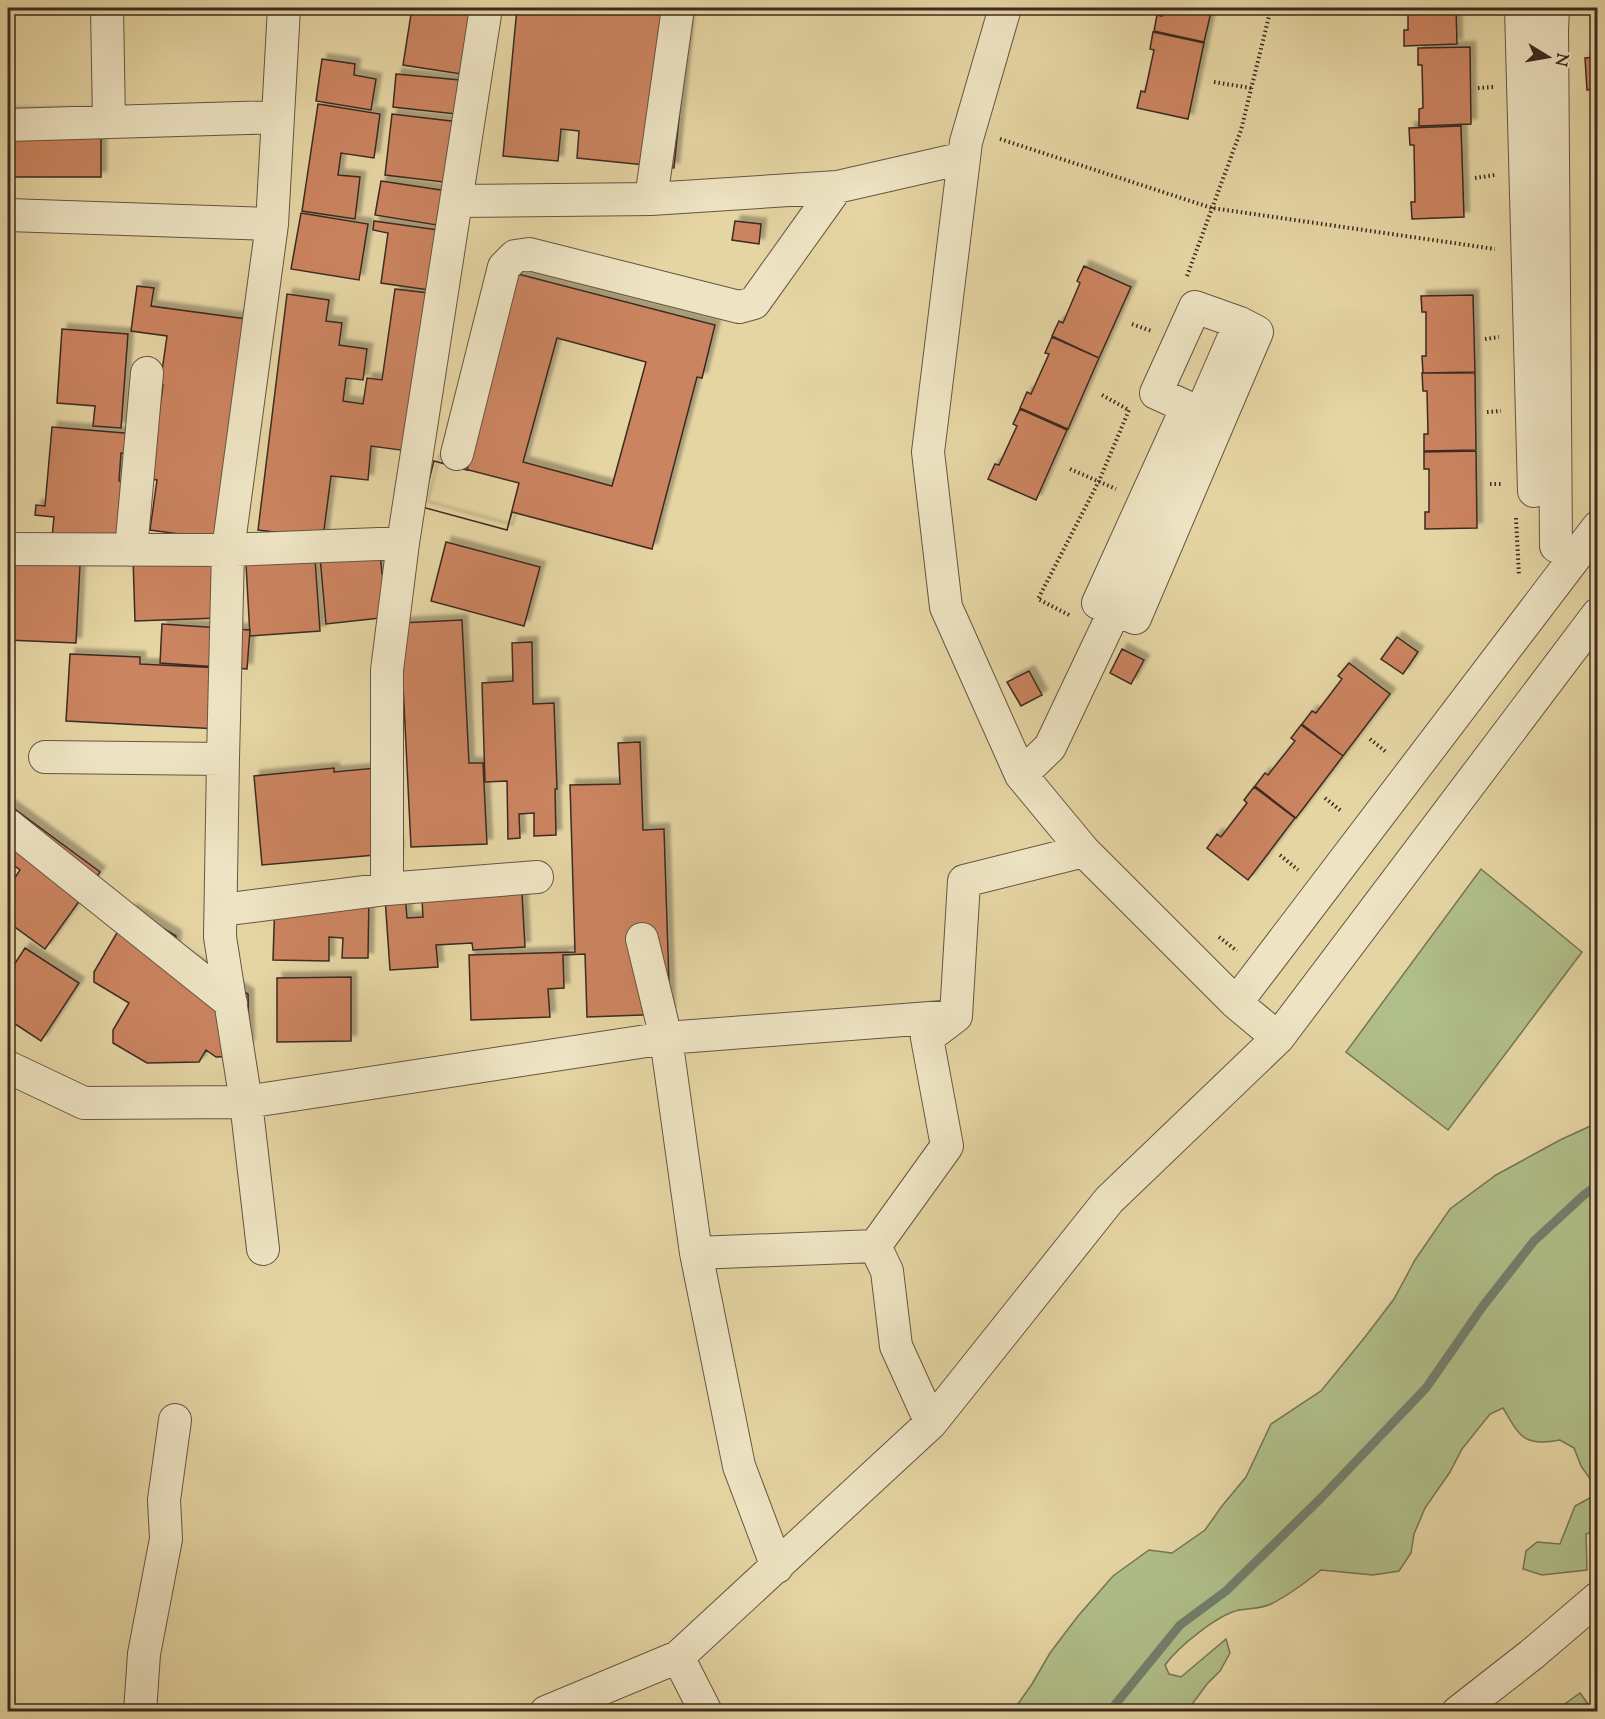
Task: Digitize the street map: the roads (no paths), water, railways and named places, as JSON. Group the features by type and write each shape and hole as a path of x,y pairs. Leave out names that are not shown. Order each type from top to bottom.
{"street":[{"path":"107,8 109,122"},
{"path":"263,1249 246,1102 220,937 223,759 228,550 272,224 284,8"},
{"path":"387,889 387,670 403,543 486,8"},
{"path":"651,200 678,8"},
{"path":"1005,8 967,144 928,452 946,607 1021,774 1084,851 1236,1003 1278,1038"},
{"path":"1521,8 1534,500 1555,499"},
{"path":"1553,8 1556,546"},
{"path":"8,125 277,117"},
{"path":"457,201 651,200 837,186 967,144"},
{"path":"457,454 504,267 515,256 529,254 739,307 754,303 837,186"},
{"path":"8,215 272,224"},
{"path":"1021,774 1050,747 1115,610 1240,323 1195,308 1156,393 1187,408 1098,603 1115,610"},
{"path":"131,550 147,373"},
{"path":"1236,1003 1598,527"},
{"path":"8,549 228,550 403,543"},
{"path":"546,1712 678,1657 931,1423 1109,1200 1278,1038 1598,614"},
{"path":"45,757 223,759"},
{"path":"8,825 231,1004"},
{"path":"874,1246 947,1146 927,1038 956,1016 964,881 1084,851"},
{"path":"221,910 387,889 537,877"},
{"path":"642,939 666,1038 696,1253 739,1466 777,1567"},
{"path":"8,1067 84,1103 246,1102 666,1038 956,1016"},
{"path":"874,1246 887,1271 896,1346 931,1423"},
{"path":"696,1253 874,1246"},
{"path":"140,1712 144,1654 166,1539 164,1500 175,1419"},
{"path":"1458,1712 1531,1655 1598,1598"},
{"path":"678,1657 706,1712"}],"waterway":[{"path":"1109,1712 1180,1625 1226,1591 1321,1498 1426,1388 1483,1306 1534,1241 1598,1185"}]}
